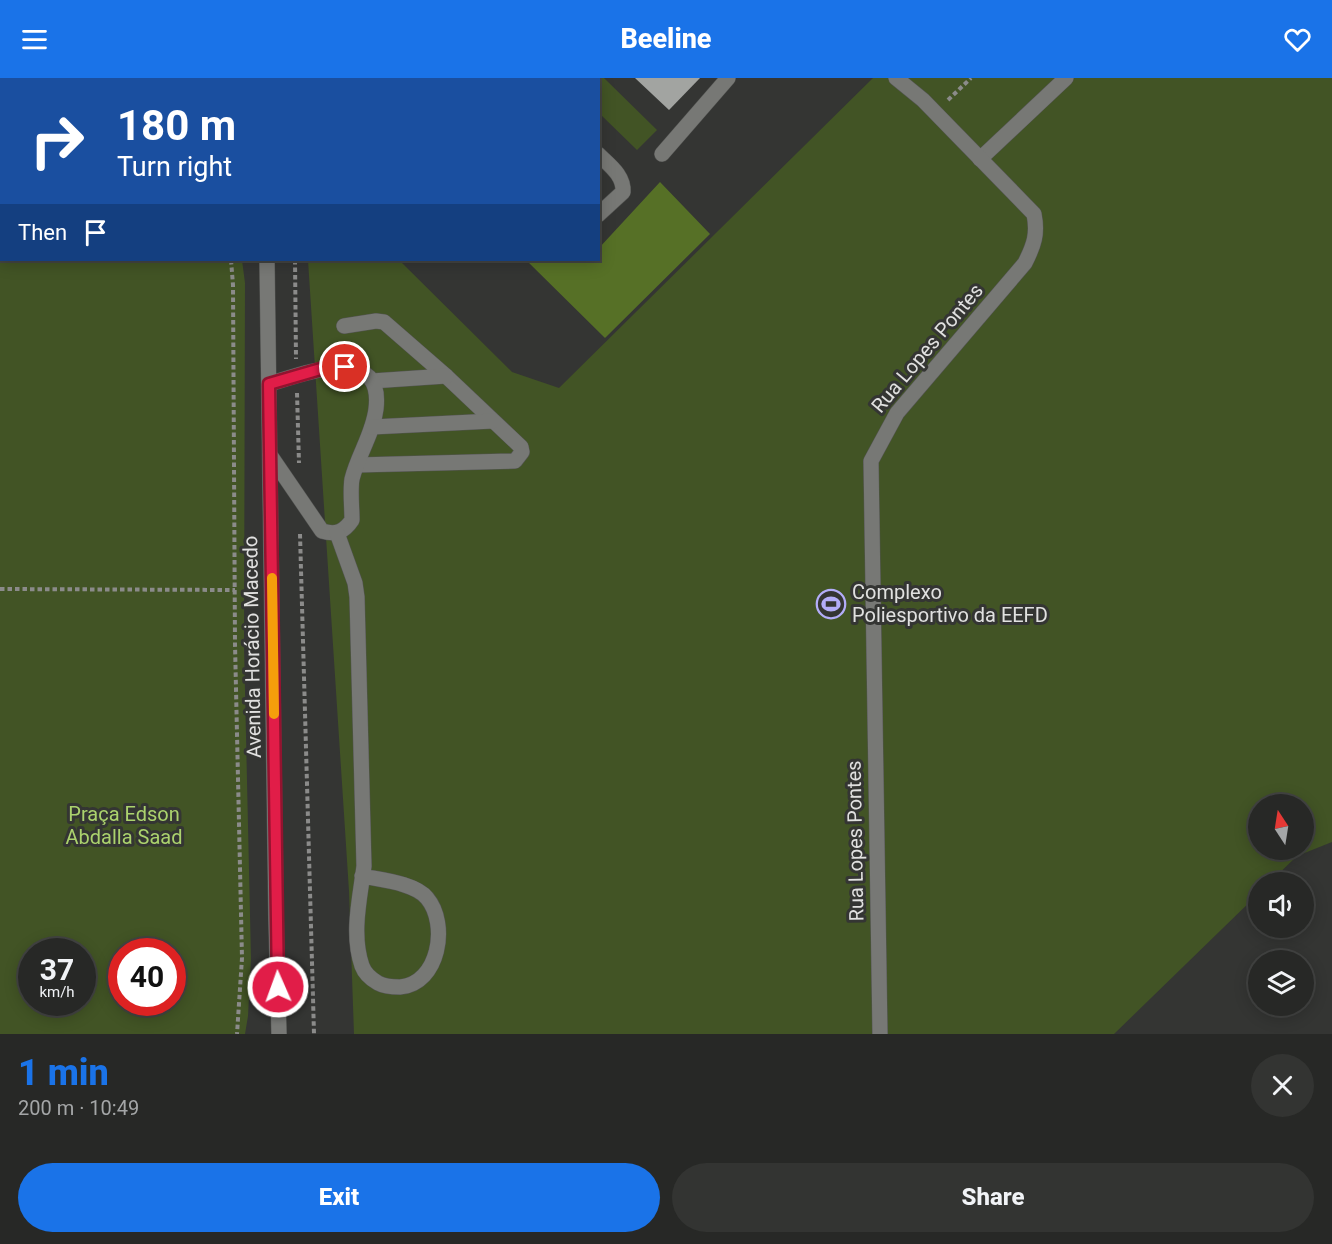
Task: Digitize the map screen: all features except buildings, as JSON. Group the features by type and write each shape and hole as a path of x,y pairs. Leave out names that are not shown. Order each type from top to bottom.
{"street":[{"path":"662,154 728,78"},
{"name":"Rua Lopes Pontes","path":"880,1034 871,461 897,413 1025,263 1033,246 1037,228 1034,214 934,112 896,78"},
{"path":"980,159 1066,78"},
{"path":"600,156 620,176 624,187 623,192 600,213"},
{"name":"Avenida Horácio Macedo","path":"267,261 279,1033"},
{"path":"344,326 384,322 446,376 521,447 522,452 520,458 515,461 357,465"},
{"path":"269,384 324,368 345,367 361,370 372,381 376,395 372,427 352,480 352,520 347,528 337,533 322,531 270,455"},
{"path":"372,381 446,376"},
{"path":"372,427 493,421"},
{"path":"337,533 355,583 357,597 363,876 357,922 358,946 363,969 370,978 381,985 410,986 425,974 435,957 438,935 437,915 426,896 408,886 363,876"}],"path":[{"path":"934,112 971,78"},
{"path":"231,261 242,958 237,1034"},
{"path":"295,261 299,464"},
{"path":"300,533 314,1034"},
{"path":"0,589 235,590"}],"green space":[{"path":"600,78 604,78 657,130 637,150 600,114"},
{"name":"Complexo Poliesportivo da EEFD","path":"873,78 1332,78 1332,842 1314,849 1314,794 1248,794 1248,860 1293,860 1280,872 1248,872 1248,904 1114,1034 354,1034 349,891 308,261 400,261 512,372 559,388"},
{"path":"660,182 710,234 605,338 527,261 600,261 600,247"},
{"name":"Praça Edson Abdalla Saad","path":"0,261 242,261 245,283 244,647 251,959 245,1034 0,1034"}],"slow traffic":[{"path":"272,578 274,714"}],"place":[{"name":"Complexo Poliesportivo da EEFD","path":"831,604"}],"route":[{"path":"278,987 269,384 324,368 345,367"}]}
